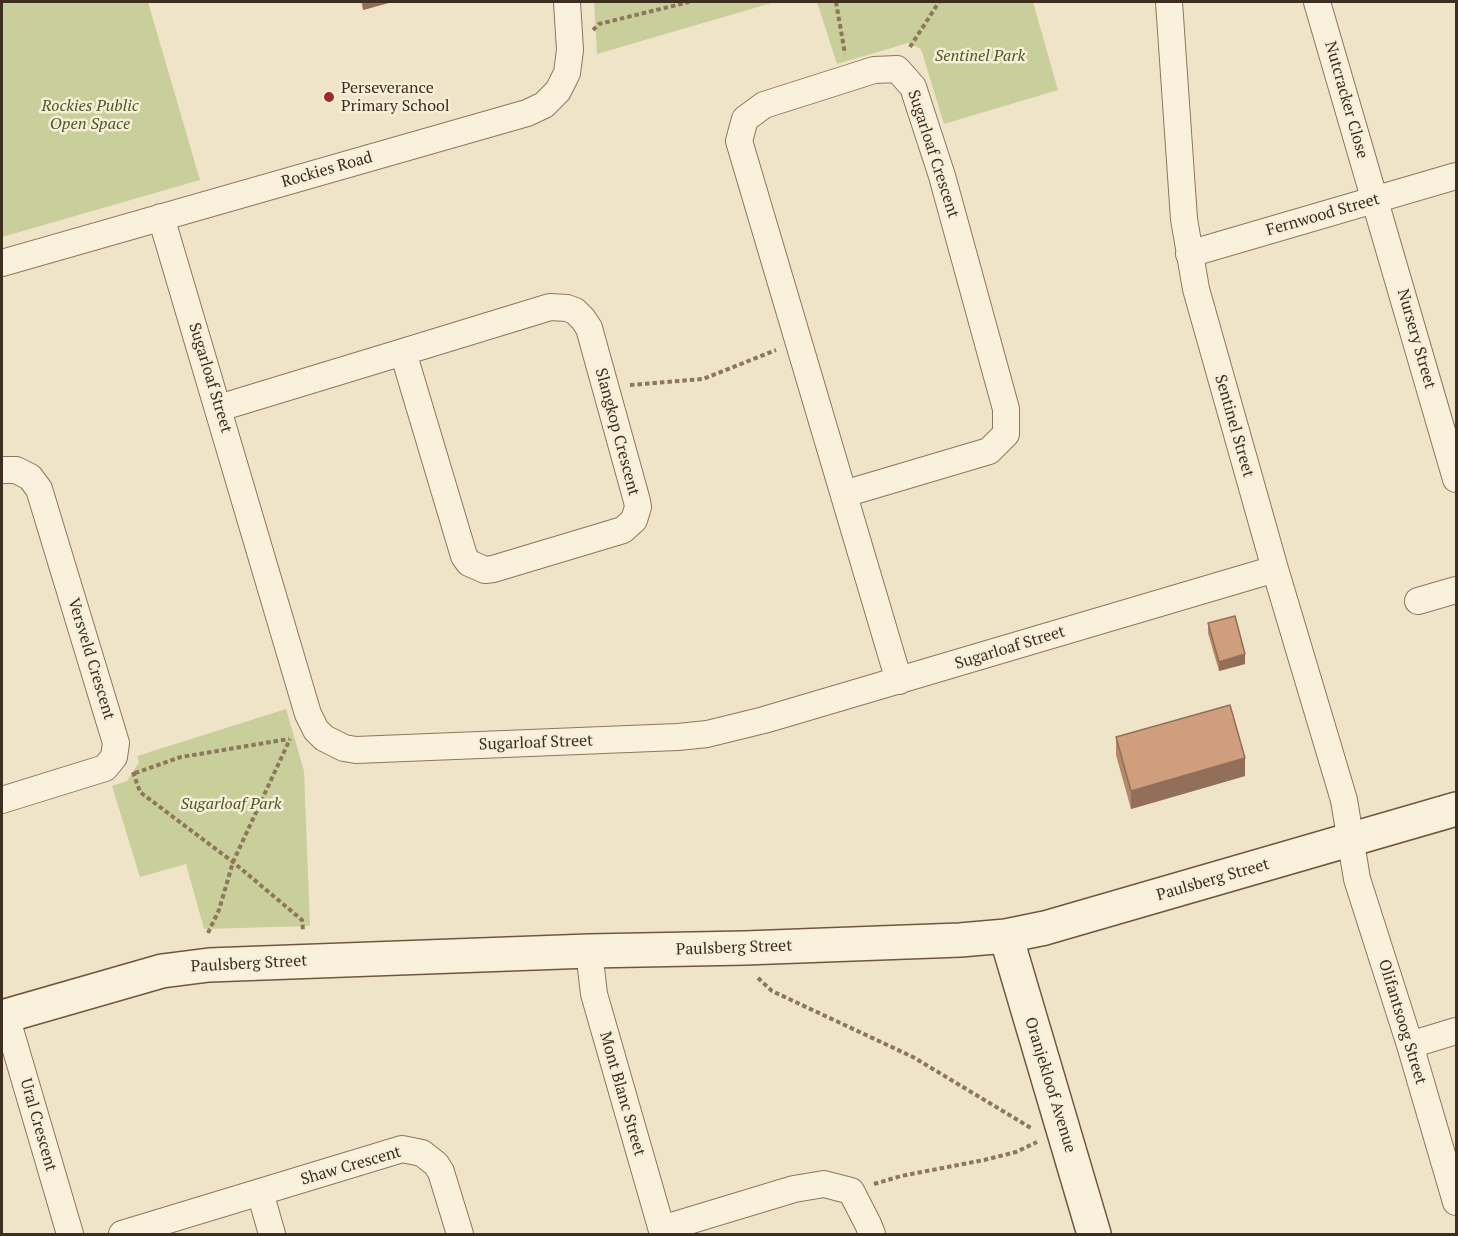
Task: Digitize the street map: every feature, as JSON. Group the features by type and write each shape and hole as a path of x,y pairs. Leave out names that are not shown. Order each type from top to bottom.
{"street":[{"name":"Rockies Road","path":"2,263 527,113 544,105 558,91 567,73 570,50 567,2"},
{"name":"Sentinel Street","path":"1169,2 1181,183 1189,254 1204,325 1344,800 1350,841"},
{"name":"Nutcracker Close","path":"1317,2 1376,199"},
{"path":"897,69 874,70 764,105 745,119 739,141 899,681"},
{"name":"Sugarloaf Crescent","path":"844,494 988,451 1006,434 1006,409 942,176 913,87 897,69"},
{"name":"Fernwood Street","path":"1189,254 1456,176"},
{"name":"Nursery Street","path":"1376,199 1456,479"},
{"name":"Sugarloaf Street","path":"161,217 308,714 316,730 333,744 356,750 678,737 737,728 1275,569"},
{"name":"Slangkop Crescent","path":"219,408 403,352 558,306 575,311 589,328 637,501 638,507 634,520 623,530 493,569 485,570 477,567 464,556 403,352"},
{"name":"Versveld Crescent","path":"2,470 16,470 30,477 39,489 116,743 114,757"},
{"path":"1418,601 1456,590"},
{"path":"2,800 105,768 114,757"},
{"name":"Paulsberg Street","path":"4,1016 162,971 186,968 306,961 746,948 1006,936 1045,928 1456,809"},
{"name":"Olifantsoog Street","path":"1350,841 1357,879 1410,1045 1456,1202"},
{"name":"Oranjekloof Avenue","path":"1006,936 1094,1234"},
{"name":"Mont Blanc Street","path":"589,951 594,994 663,1232"},
{"name":"Ural Crescent","path":"4,1016 70,1234"},
{"path":"1410,1045 1456,1031"},
{"name":"Shaw Crescent","path":"122,1234 402,1149 412,1150 430,1158 441,1172 460,1234"},
{"path":"663,1232 794,1189 824,1184 851,1191 872,1234"},
{"path":"260,1192 272,1234"}],"path":[{"path":"570,50 599,24 690,2"},
{"path":"836,2 849,78"},
{"path":"897,69 939,2"},
{"path":"605,387 703,379 799,342"},
{"path":"135,773 181,757 290,739 316,730"},
{"path":"208,933 219,910 233,862 290,739"},
{"path":"114,757 135,773 140,792 233,862 302,921 303,930"},
{"path":"753,973 772,991 913,1057 1034,1130"},
{"path":"851,1191 901,1176 984,1161 1016,1152 1037,1142"}],"green space":[{"name":"Rockies Public Open Space","path":"2,2 148,2 200,180 2,237"},
{"path":"594,2 775,2 597,54"},
{"name":"Sentinel Park","path":"817,2 1033,2 1058,90 944,124 921,49 908,43 837,64"},
{"name":"Sugarloaf Park","path":"286,709 304,771 310,926 204,929 186,864 140,877 112,786 127,781 139,762 137,756"}],"building":[{"path":"1235,616 1245,654 1219,662 1208,623"},
{"path":"1230,705 1245,758 1131,791 1116,737"}],"place":[{"name":"Perseverance Primary School","path":"329,97"}]}
